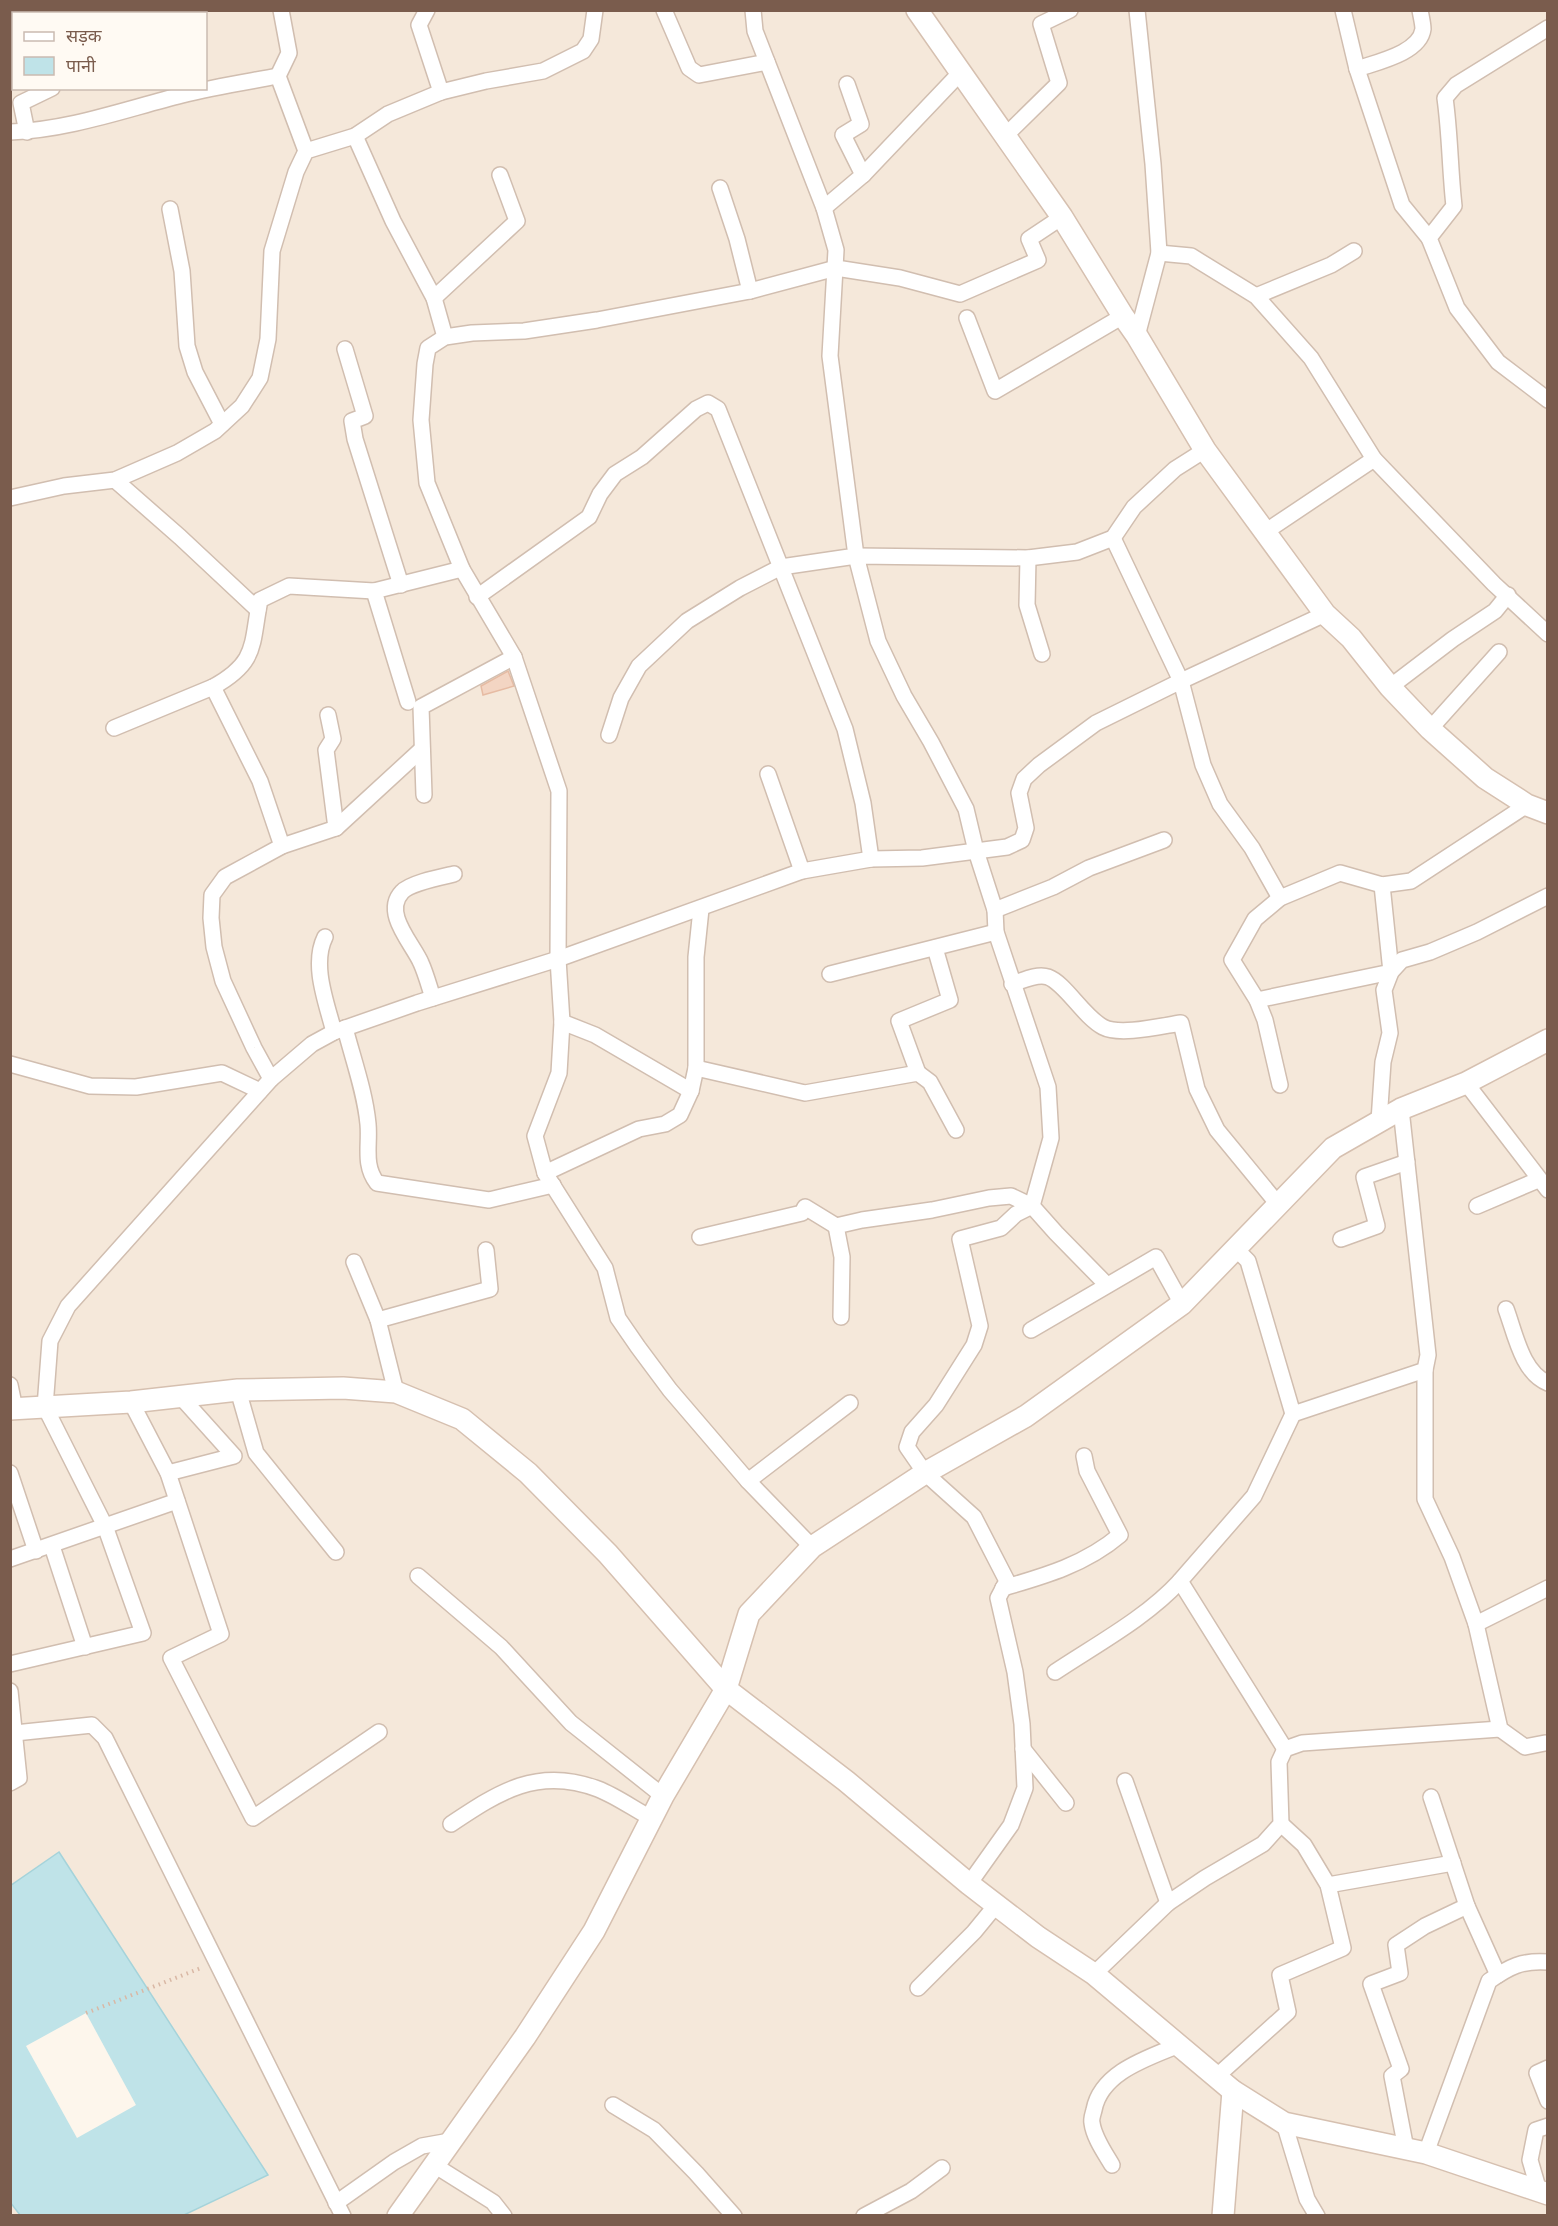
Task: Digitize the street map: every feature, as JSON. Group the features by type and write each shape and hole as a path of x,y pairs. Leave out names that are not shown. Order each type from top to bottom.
{"street":[{"path":"10,498 64,486 115,480 177,453 215,431 242,406 260,378 268,339 272,251 296,172 306,151 278,76 289,54 281,10"},
{"path":"427,10 419,25 441,92"},
{"path":"306,151 355,136 388,114 441,92 543,71 584,51 591,39 595,10"},
{"path":"664,10 689,68 699,75 767,62"},
{"path":"753,10 756,31 824,208 836,250 830,356 856,556 878,641 904,696 966,809 976,851 995,910 996,932 1048,1087 1051,1138 1032,1206 1016,1214 1002,1228 960,1239 980,1326 974,1345 936,1405 912,1432 907,1447 925,1473 974,1517 1007,1581 998,1598 1015,1672 1025,1788 1011,1825 969,1884"},
{"path":"917,10 1062,218 1137,336 1205,450 1325,614 1351,638 1389,687 1430,729 1485,778 1527,806 1548,813"},
{"path":"1005,136 1059,83 1041,24 1070,10"},
{"path":"1137,10 1153,164 1159,253 1137,336"},
{"path":"1343,10 1357,69 1402,205 1429,238 1457,308 1498,362 1548,400"},
{"path":"1357,69 1402,53 1414,45 1423,30 1420,10"},
{"path":"1429,238 1454,206 1450,168 1450,132 1445,98 1456,85 1548,28"},
{"path":"824,208 863,175 961,72"},
{"path":"207,90 278,76"},
{"path":"847,84 861,124 843,135 863,175"},
{"path":"27,132 21,103 48,90"},
{"path":"10,132 27,132 96,118 206,90"},
{"path":"355,136 393,221 434,298 445,337"},
{"path":"434,298 517,221 500,175"},
{"path":"720,188 737,239 750,291"},
{"path":"170,209 182,271 187,346 195,372 222,424"},
{"path":"812,1547 748,1481 670,1390 618,1318 605,1268 549,1179 535,1136 559,1073 562,1022 558,959 559,791 514,657 462,569 427,483 421,420 428,348 445,337 472,333 524,331 597,320 750,291 836,268 900,278 960,294 1038,260 1029,239 1062,218"},
{"path":"1256,296 1331,265 1354,252"},
{"path":"1159,253 1191,256 1256,296 1311,358 1374,459 1494,584 1548,634"},
{"path":"966,318 995,391 1123,316"},
{"path":"345,349 365,416 352,421 355,439 401,585"},
{"path":"477,597 589,517 600,494 615,474 642,457 696,410 708,403 718,409 845,729 863,803 871,859"},
{"path":"609,735 621,698 639,666 687,621 740,588 781,567 856,556 1028,558 1077,552 1113,538 1134,507 1175,470 1205,450"},
{"path":"1265,532 1374,459"},
{"path":"115,480 258,610"},
{"path":"1113,538 1181,681 1203,765 1220,804 1252,848 1281,898"},
{"path":"1028,558 1027,605 1042,654"},
{"path":"114,728 213,687 228,678 242,666 251,653 260,600 289,586 374,591 462,569"},
{"path":"374,591 408,702"},
{"path":"1389,687 1453,639 1496,611 1508,596"},
{"path":"10,1664 143,1633 105,1526 45,1407 50,1341 68,1306 271,1079 312,1044 340,1030 558,959 802,871 871,859 922,858 1007,847 1022,840 1026,828 1019,793 1024,779 1039,765 1096,723 1325,614"},
{"path":"1430,729 1499,652"},
{"path":"424,795 420,706 514,657"},
{"path":"213,687 260,781 282,846"},
{"path":"328,716 333,739 326,750 336,828"},
{"path":"271,1079 223,981 214,948 211,918 212,895 225,877 282,846 336,828 422,749"},
{"path":"768,774 802,871"},
{"path":"1280,1085 1265,1020 1257,1000 1232,960 1255,919 1281,898 1340,873 1382,885 1411,881 1527,806"},
{"path":"995,910 1053,887 1089,868 1164,840"},
{"path":"433,998 421,962 401,928 396,912 397,900 402,890 454,874"},
{"path":"1382,885 1391,972"},
{"path":"1379,1121 1383,1062 1390,1033 1384,990 1391,972 1402,960 1430,952 1477,932 1548,896"},
{"path":"325,937 320,946 320,978 340,1030 368,1124 370,1174 376,1183 489,1200 549,1179 639,1129 664,1124 680,1115 691,1090 696,1068 696,957 701,909"},
{"path":"830,974 996,932"},
{"path":"935,948 950,1000 899,1021 918,1073 930,1082 956,1130"},
{"path":"1257,1000 1391,972"},
{"path":"1012,984 1036,976 1048,977 1065,989 1079,1008 1104,1027 1121,1031 1181,1023 1197,1089 1217,1130 1277,1203"},
{"path":"562,1022 595,1035 691,1090"},
{"path":"398,2216 525,2037 594,1931 663,1796 726,1689 749,1614 812,1547 925,1473 1026,1416 1182,1304 1277,1203 1333,1148 1401,1109 1466,1083 1548,1040"},
{"path":"10,1064 90,1086 136,1087 222,1073 261,1091"},
{"path":"696,1068 805,1093 918,1073"},
{"path":"1466,1083 1543,1185 1477,1206"},
{"path":"1401,1109 1428,1355 1425,1370 1425,1499 1452,1557 1476,1624 1500,1729"},
{"path":"1341,1239 1377,1226 1364,1177 1407,1162"},
{"path":"700,1237 802,1212 805,1207 836,1226 1011,1196 1032,1206 1107,1285"},
{"path":"836,1226 842,1257 841,1317"},
{"path":"1055,1672 1143,1615 1180,1581 1254,1496 1293,1414 1248,1261 1235,1248"},
{"path":"378,1320 490,1289 486,1250"},
{"path":"1030,1330 1156,1257 1182,1304"},
{"path":"354,1262 378,1320 396,1392"},
{"path":"1506,1310 1527,1363 1538,1379 1548,1383"},
{"path":"1293,1414 1425,1370"},
{"path":"10,1385 13,1409 131,1402 238,1390 343,1388 396,1392 462,1419 528,1473 608,1554 726,1689 846,1781 969,1884 1038,1937 1094,1974 1233,2091 1284,2123 1416,2151 1543,2192"},
{"path":"238,1390 256,1453 336,1552"},
{"path":"168,1473 234,1456 181,1397"},
{"path":"131,1402 168,1473 221,1634 171,1658 253,1818 379,1732"},
{"path":"748,1481 850,1402"},
{"path":"1003,1588 1044,1576 1084,1559 1102,1550 1120,1535 1087,1471 1084,1456"},
{"path":"10,1473 36,1551"},
{"path":"10,1559 177,1501"},
{"path":"52,1546 86,1647"},
{"path":"418,1576 501,1647 572,1723 663,1796"},
{"path":"1180,1581 1286,1749"},
{"path":"1476,1624 1548,1588"},
{"path":"10,1691 19,1778 10,1783"},
{"path":"15,1733 92,1725 105,1738 339,2209 394,2162 422,2146 450,2141"},
{"path":"1094,1974 1168,1904 1204,1878 1263,1844 1281,1824 1279,1762 1286,1749 1302,1743 1500,1729 1525,1747 1547,1744"},
{"path":"1023,1749 1066,1803"},
{"path":"451,1824 497,1794 520,1785 547,1780 572,1782 599,1789 651,1818"},
{"path":"1125,1781 1168,1904"},
{"path":"1431,1797 1467,1906 1498,1975"},
{"path":"1216,2078 1288,2012 1280,1975 1343,1947 1328,1885 1304,1845 1281,1824"},
{"path":"1328,1885 1453,1863"},
{"path":"918,1988 974,1932 997,1904"},
{"path":"1416,2151 1392,2076 1401,2069 1371,1984 1400,1973 1396,1945 1425,1926 1467,1906"},
{"path":"1416,2151 1489,1981 1509,1967 1535,1961 1548,1962"},
{"path":"1112,2165 1091,2123 1096,2100 1107,2084 1133,2065 1179,2045"},
{"path":"1548,2068 1537,2073 1548,2101"},
{"path":"1223,2216 1233,2091"},
{"path":"613,2105 654,2130 696,2172 734,2216"},
{"path":"1284,2123 1307,2199 1317,2216"},
{"path":"1543,2192 1530,2160 1536,2130 1548,2126"},
{"path":"434,2165 493,2202 504,2216"},
{"path":"864,2216 911,2191 942,2168"}],"path":[{"path":"86,2013 204,1966"}],"shaded area":[{"path":"11,11 1547,11 1547,2215 11,2215"}],"water":[{"path":"59,1852 268,2175 184,2215 20,2215 10,2202 10,1886"}],"pier":[{"path":"86,2013 136,2105 77,2138 26,2046"}],"building":[{"path":"508,671 514,686 483,695 481,686"}]}
